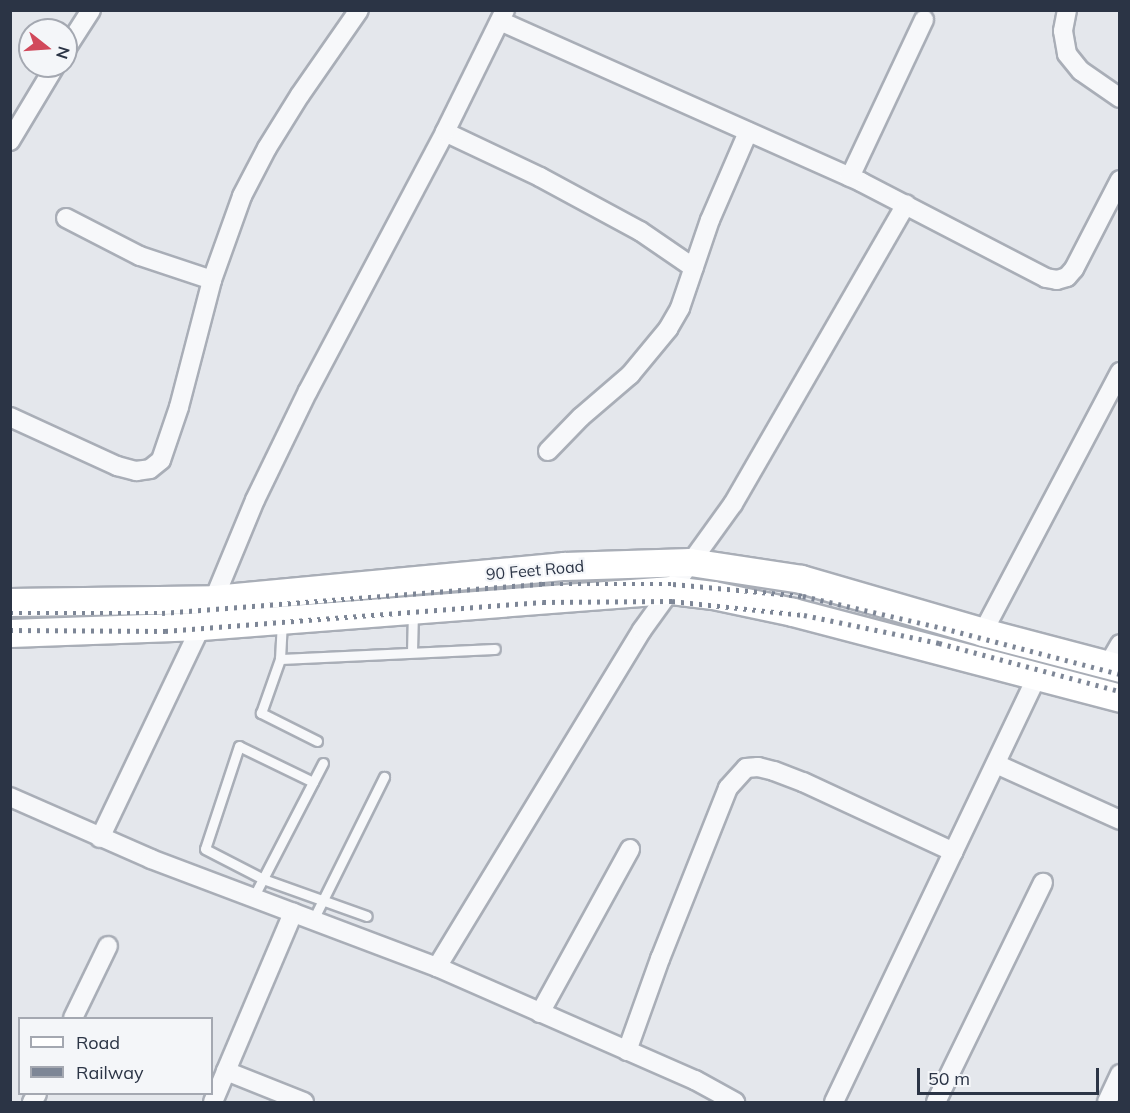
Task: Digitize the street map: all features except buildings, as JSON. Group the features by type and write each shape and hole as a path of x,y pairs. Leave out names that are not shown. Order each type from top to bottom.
{"main road":[{"name":"90 Feet Road","path":"10,602 214,599 564,566 690,562 801,579 1050,650 1116,659"},
{"name":"90 Feet Road","path":"10,633 201,626 670,590 713,595 793,612 1119,698"}],"street":[{"path":"78,30 91,10"},
{"path":"1067,10 1063,31 1067,54 1081,71 1119,98"},
{"path":"10,417 117,466 136,471 150,469 161,460 212,280 242,196 267,148 354,12"},
{"path":"100,838 214,599 255,500 308,391 445,132 502,16 748,132 850,177 906,204 1035,274 1057,280 1067,277 1074,269 1119,180"},
{"path":"850,177 924,20"},
{"path":"10,141 48,78"},
{"path":"445,132 540,177 640,231 694,268"},
{"path":"548,451 580,417 617,387 655,348 680,308 713,211 748,132"},
{"path":"437,967 642,630 733,504 906,204"},
{"path":"66,218 140,256 212,280"},
{"path":"982,632 1119,372"},
{"path":"10,589 43,600"},
{"path":"834,1102 1037,677"},
{"path":"996,764 1119,820"},
{"path":"627,1051 660,959 728,788 738,774 746,768 758,767 793,778 954,852"},
{"path":"10,797 100,838 437,967 695,1080 736,1102"},
{"path":"540,1013 630,849"},
{"path":"936,1102 1043,883"},
{"path":"213,1102 293,913"},
{"path":"73,1017 108,946"},
{"path":"226,1071 304,1102"},
{"path":"1107,1102 1119,1074"}],"lane":[{"path":"412,652 413,610"},
{"path":"282,620 280,659 261,713 317,741"},
{"path":"280,659 495,649"},
{"path":"313,782 239,746 205,849 263,879 367,916"},
{"path":"253,898 323,764"},
{"path":"313,920 384,777"}],"railway":[{"path":"10,613 162,613 542,584 673,584 803,596 943,628 1120,674"},
{"path":"10,630 165,631 543,602 672,601 804,615 939,643 1120,691"}]}
